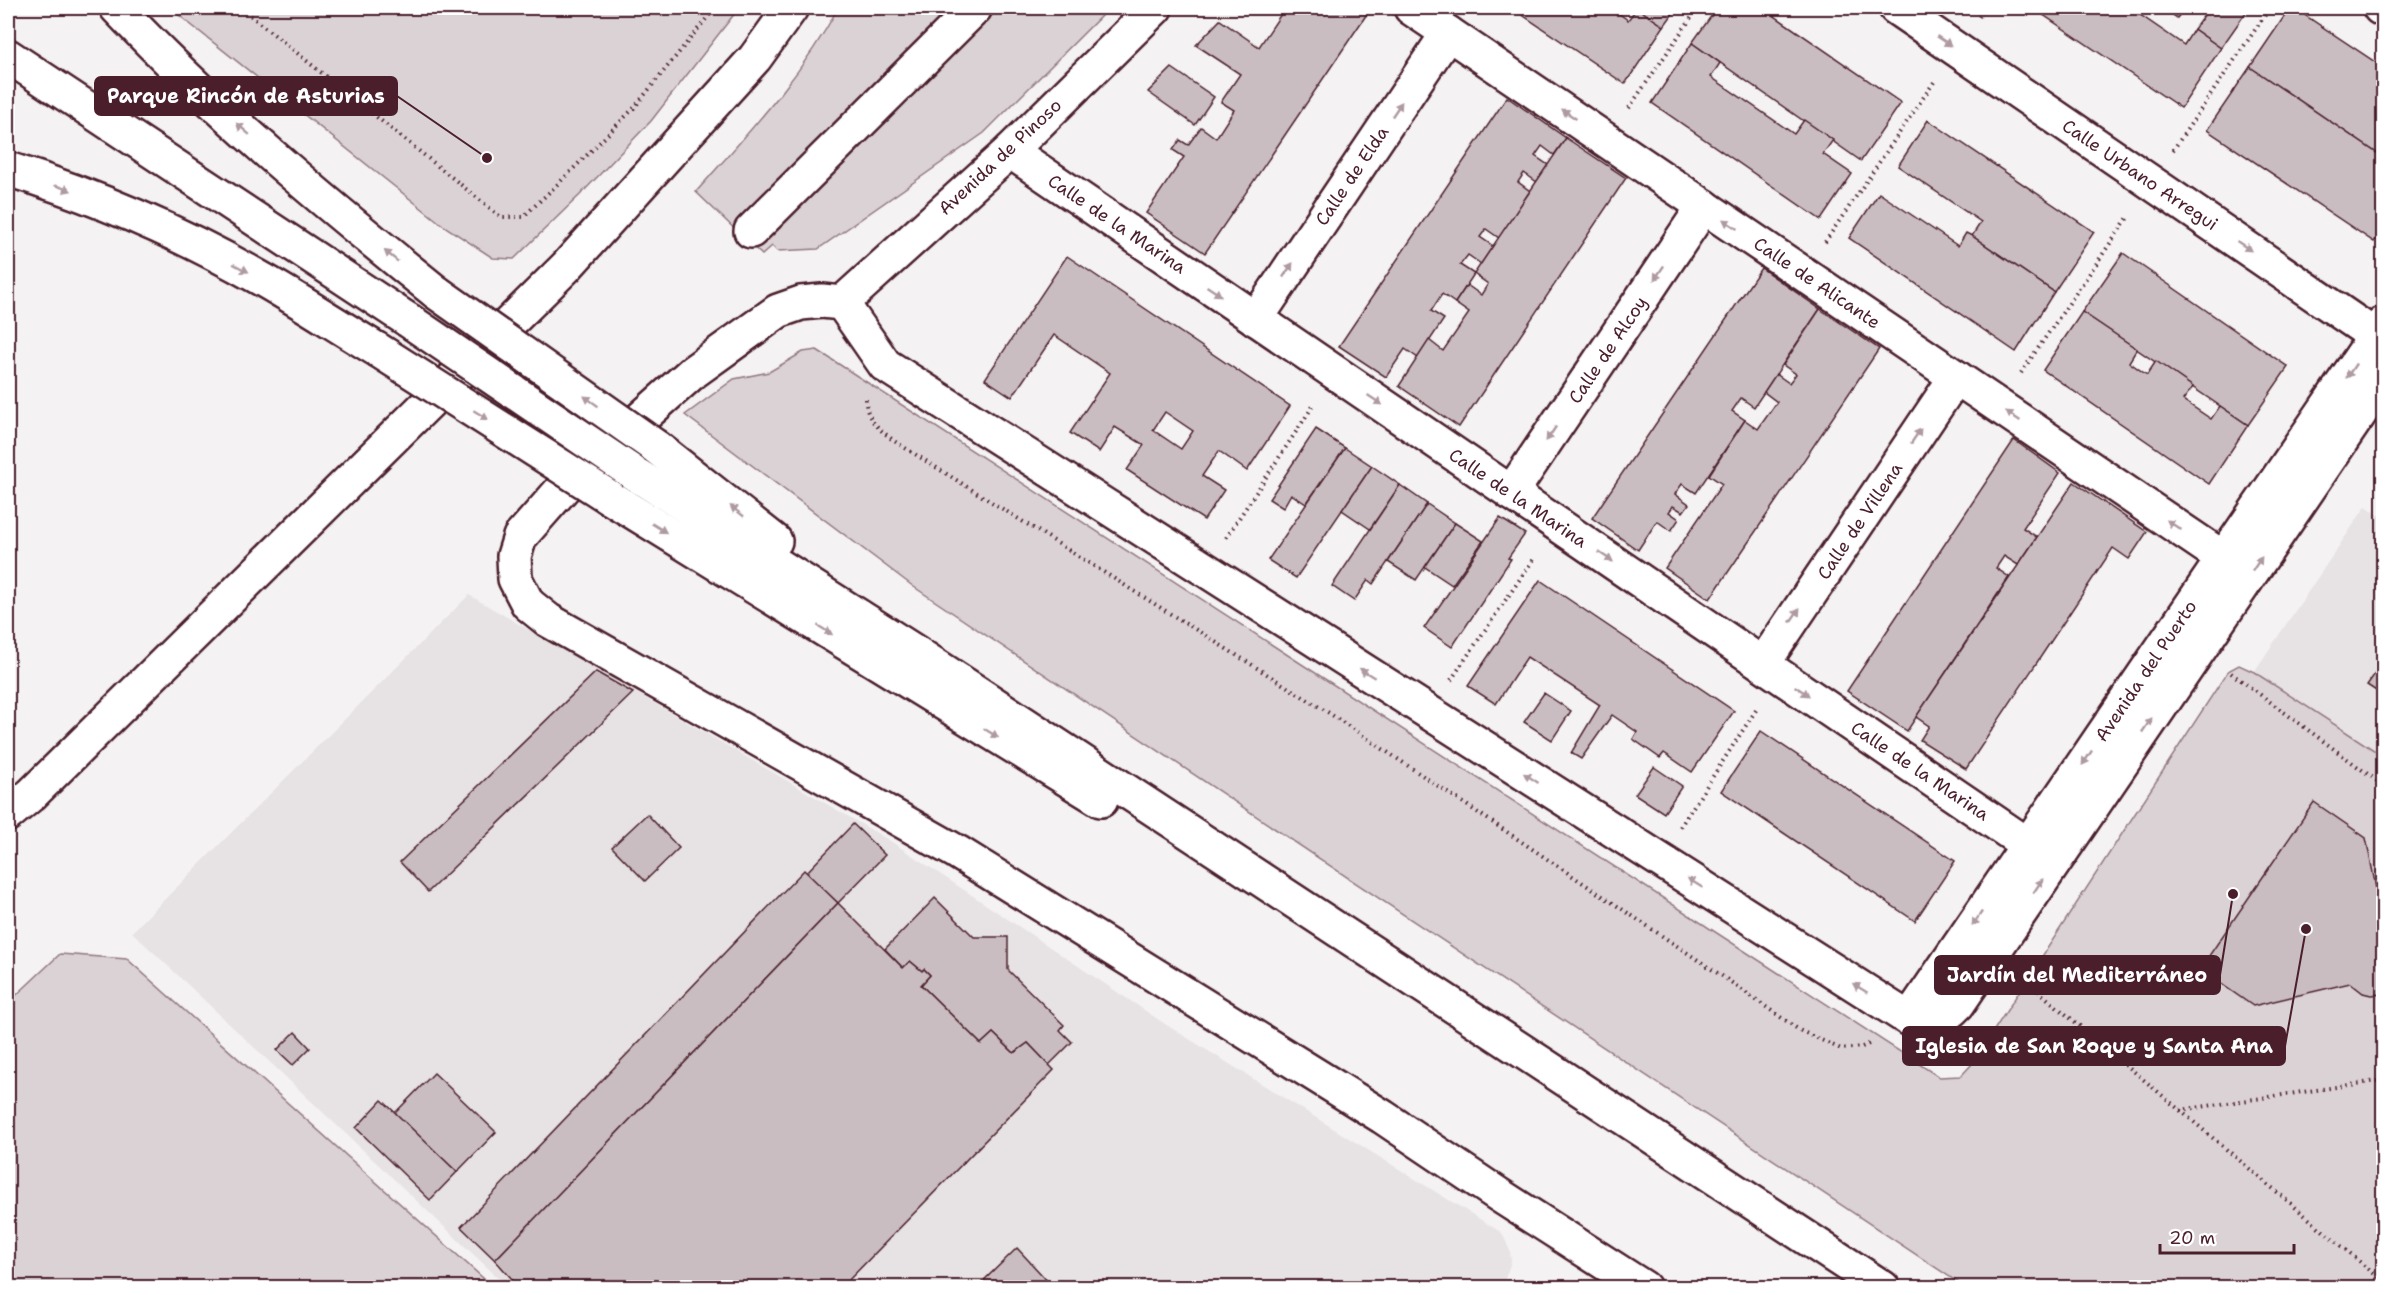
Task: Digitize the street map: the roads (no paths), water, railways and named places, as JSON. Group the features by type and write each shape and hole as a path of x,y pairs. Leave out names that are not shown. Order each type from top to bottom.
{"main road":[{"path":"117,8 166,60 226,115 436,292 656,447 915,652"},
{"path":"8,814 32,794 566,267 755,58 791,8"},
{"path":"751,231 975,8"},
{"name":"Avenida de Pinoso","path":"842,303 1010,151 1155,8"},
{"name":"Calle de Alicante","path":"1411,8 2223,558"},
{"name":"Calle Urbano Arregui","path":"1896,8 2380,333"},
{"name":"Calle de Elda","path":"1256,319 1448,33"},
{"path":"8,56 408,320 632,472 915,652 1883,1287"},
{"name":"Calle de la Marina","path":"1010,151 2028,845"},
{"path":"8,169 117,209 204,248 258,277 378,350 609,497 1161,837 1257,877"},
{"name":"Calle de Alcoy","path":"1511,493 1704,207"},
{"path":"1644,1287 1610,1279 1499,1195 1383,1117 957,852 548,620 528,604 515,579 514,556 520,537 564,488 693,372 778,311 801,303 822,301 842,303 885,365 1909,1019"},
{"name":"Avenida del Puerto","path":"2380,333 2223,558 1909,1019 1926,1023 1938,1020 1958,1004 2384,378"},
{"name":"Calle de Villena","path":"1771,669 1956,377"}],"place":[{"name":"Parque Rincón de Asturias","path":"487,158"},
{"name":"Jardín del Mediterráneo","path":"2233,894"},
{"name":"Iglesia de San Roque y Santa Ana","path":"2306,929"}]}
